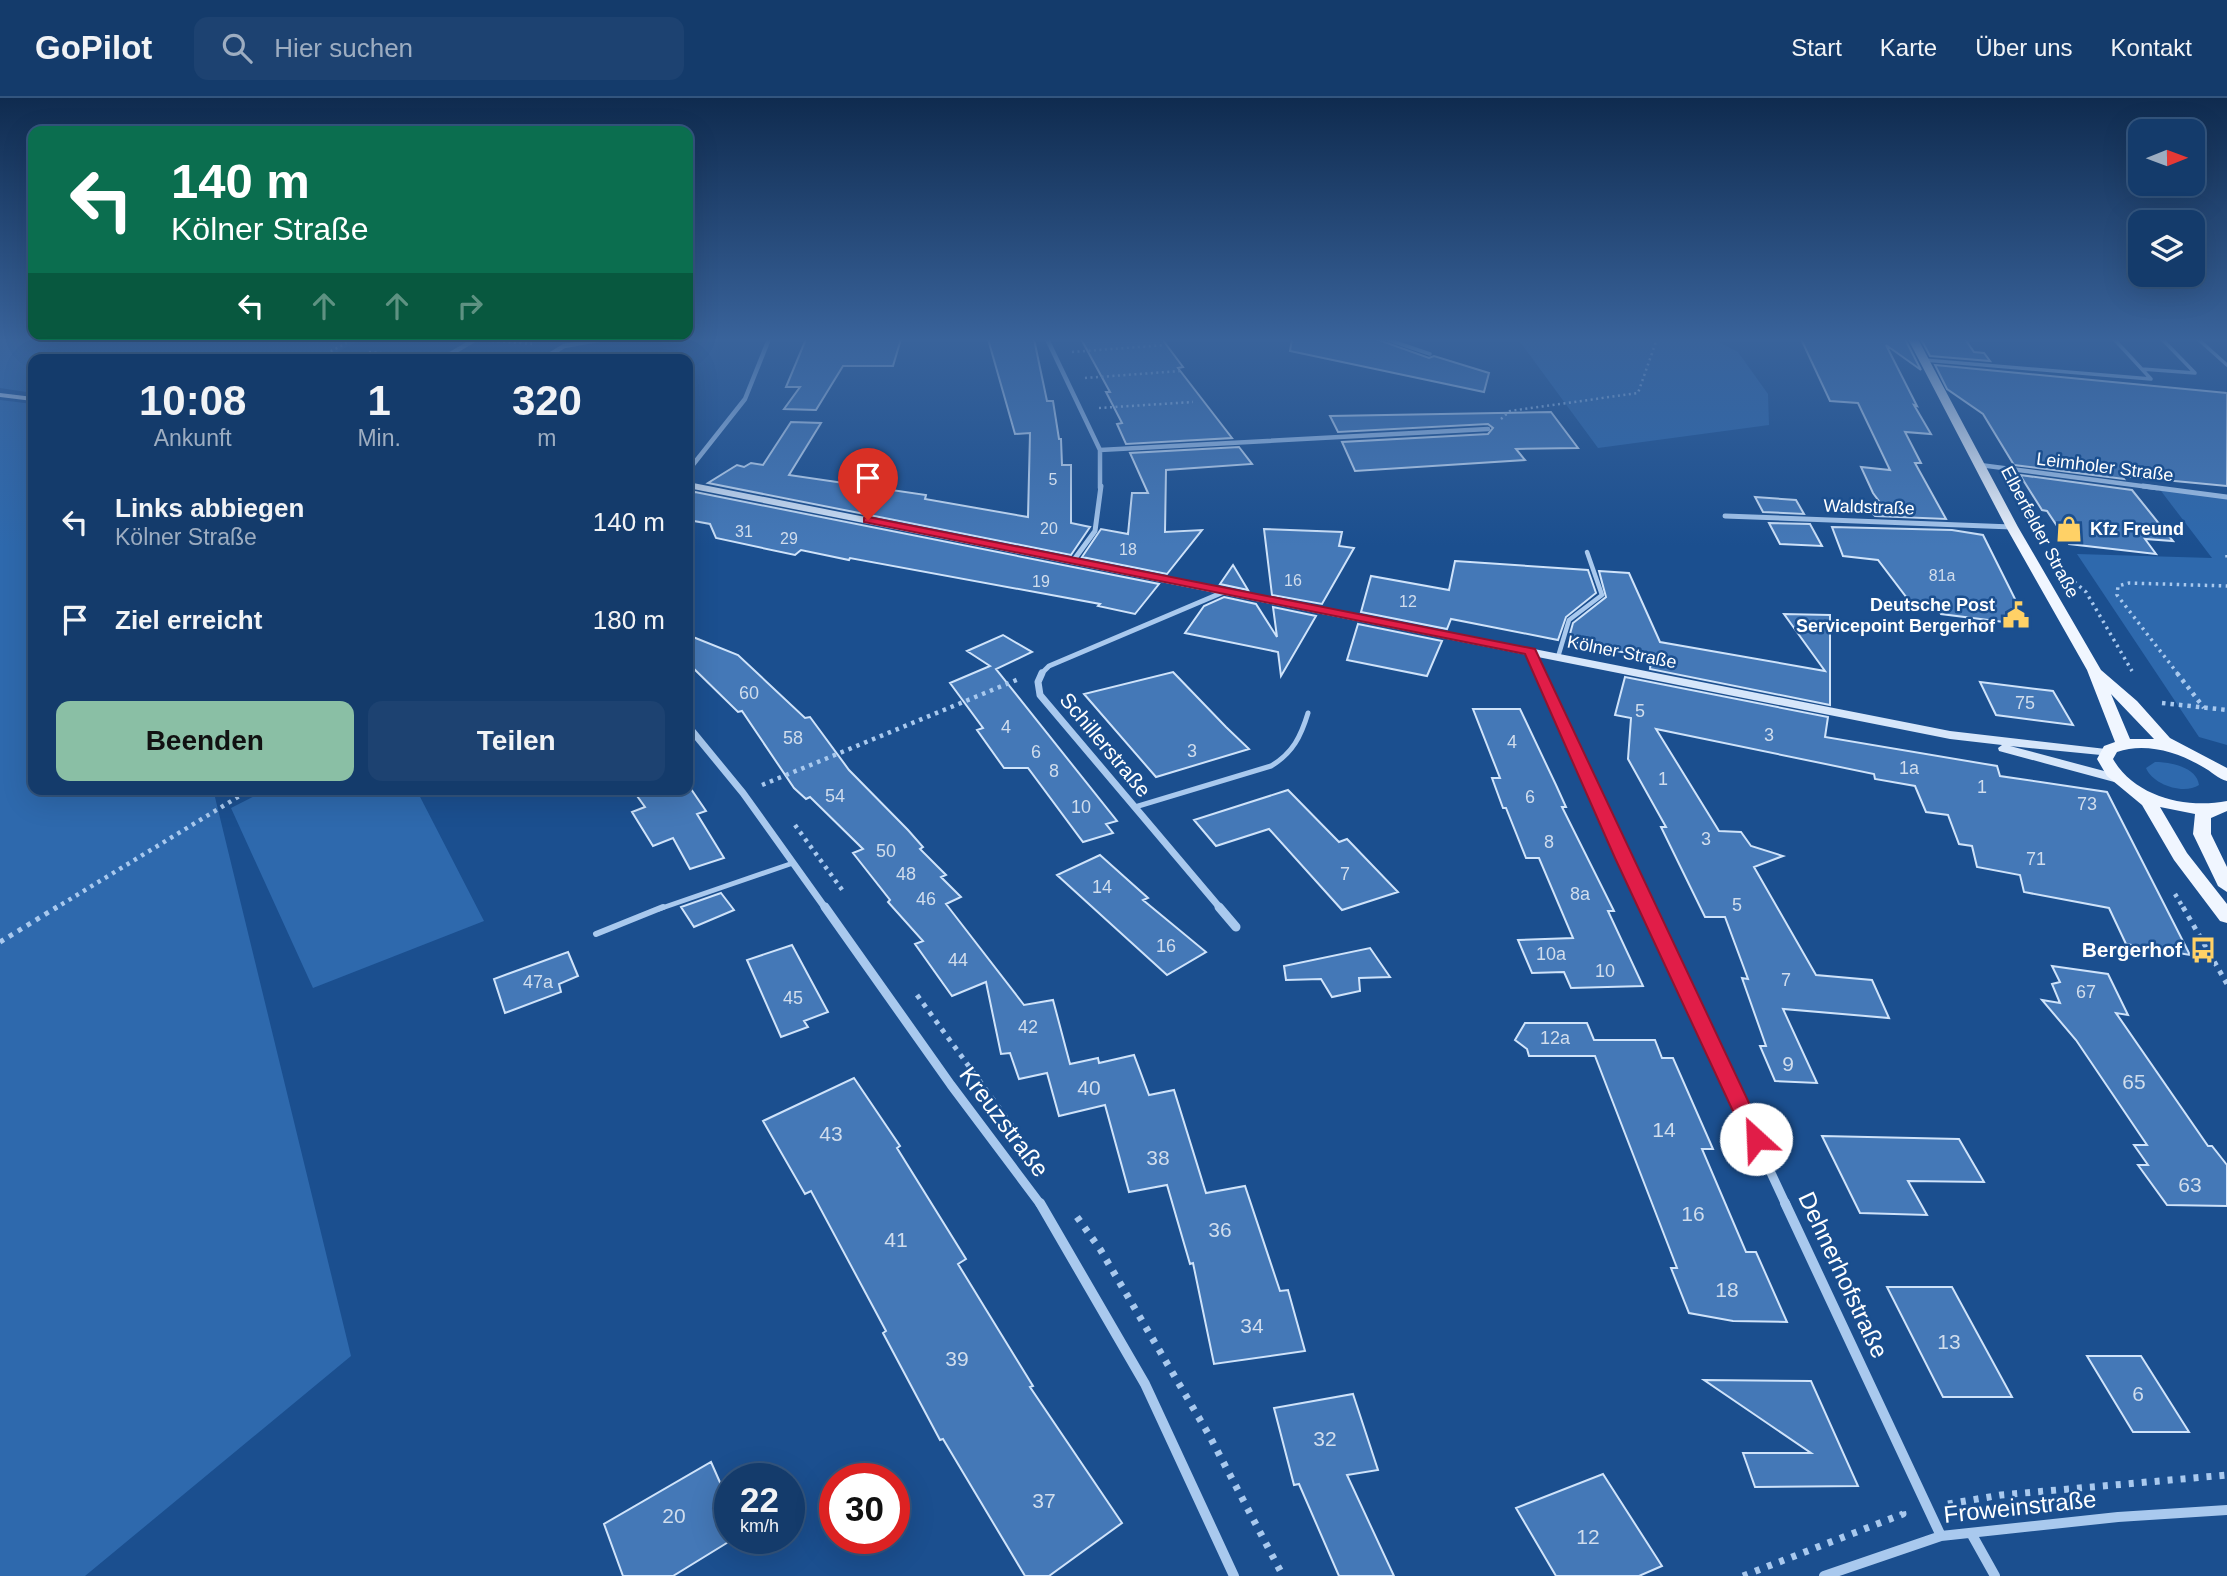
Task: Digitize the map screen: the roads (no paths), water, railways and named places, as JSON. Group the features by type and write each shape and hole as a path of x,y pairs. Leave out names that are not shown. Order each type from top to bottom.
{"main road":[{"name":"Elberfelder Straße","path":"1950,408 2012,527 2094,670 2124,744"},
{"name":"Kölner Straße","path":"693,486 1973,739 2118,779"},
{"name":"Elberfelder Straße","path":"2094,670 2132,704 2164,741 2178,750"},
{"name":"Kölner Straße","path":"1973,739 2106,753"},
{"path":"2219,808 2176,805 2140,793 2118,779 2108,766 2106,753 2124,744 2147,744 2178,750 2210,764 2227,776"},
{"path":"2140,793 2149,803 2180,856 2227,917"},
{"path":"2219,808 2202,816 2202,834 2227,886"}],"street":[{"path":"693,465 737,408"},
{"path":"1073,561 1095,531 1101,483 1100,450 1080,408"},
{"path":"1100,450 1488,429"},
{"name":"Leimholer Straße","path":"1980,465 2227,497"},
{"name":"Waldstraße","path":"1725,516 2012,527"},
{"name":"Schillerstraße","path":"1226,591 1049,666 1039,676 1036,684 1040,695 1236,927"},
{"name":"Dehnerhofstraße","path":"1530,652 1623,858 1941,1536"},
{"name":"Kreuzstraße","path":"693,732 743,793 951,1085 1039,1200 1146,1384 1234,1576"},
{"name":"Froweinstraße","path":"1824,1576 1941,1536 2118,1517 2227,1510"},
{"path":"1971,1533 1995,1576"}],"lane":[{"path":"1558,657 1569,620 1602,596 1587,552"},
{"path":"1135,807 1284,760 1294,751 1308,713"},
{"path":"596,934 697,894 793,863"}],"place":[{"name":"Kfz Freund","path":"2069,529"},
{"name":"Deutsche Post Servicepoint Bergerhof","path":"2016,615"},
{"name":"Bergerhof","path":"2203,950"}]}
